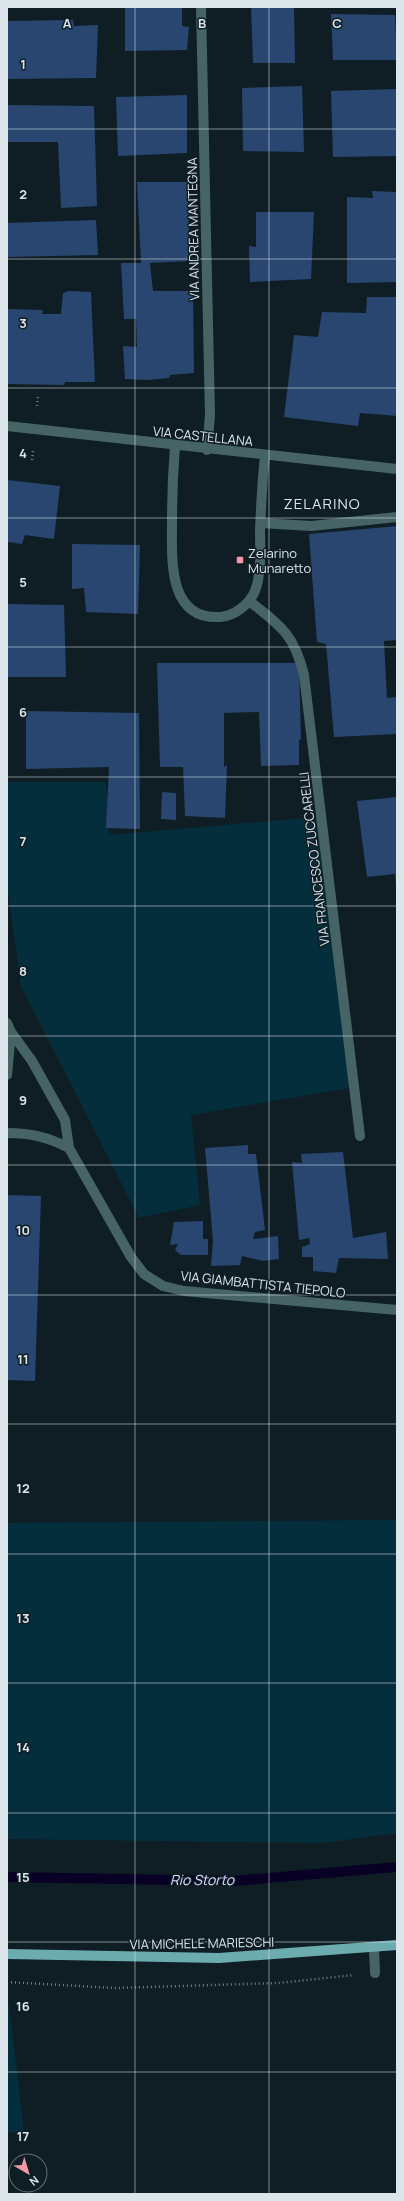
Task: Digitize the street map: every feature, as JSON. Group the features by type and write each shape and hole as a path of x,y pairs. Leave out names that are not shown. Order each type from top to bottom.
{"main road":[{"name":"VIA MICHELE MARIESCHI","path":"7,1954 67,1957 219,1958 374,1948 397,1945"}],"street":[{"name":"VIA ANDREA MANTEGNA","path":"202,7 210,415 207,450"},
{"name":"VIA CASTELLANA","path":"7,426 207,450 397,469"},
{"path":"175,446 172,475 173,576 181,597 192,611 208,618 227,617 243,608 249,601 254,591 259,572 261,484 265,456"},
{"path":"261,523 311,526 397,517"},
{"name":"VIA FRANCESCO ZUCCARELLI","path":"249,601 282,627 289,636 299,654 304,675 360,1136"},
{"name":"VIA GIAMBATTISTA TIEPOLO","path":"7,1075 9,1028"},
{"name":"VIA GIAMBATTISTA TIEPOLO","path":"9,1028 32,1061 65,1120 69,1148 131,1258 144,1274 163,1286 184,1291 397,1310"},
{"path":"7,1133 31,1133 53,1139 69,1148"},
{"path":"374,1948 375,1973"}],"path":[{"path":"7,1982 115,1988 278,1983 375,1973"}],"shaded area":[{"path":"7,782 106,782 109,835 318,817 356,1087 191,1115 200,1205 139,1218 21,986 7,884"},
{"path":"397,1520 397,1833 323,1843 7,1839 7,1523"},
{"path":"7,2004 9,2004 24,2132 7,2133"}],"building":[{"path":"125,7 182,7 182,26 189,27 187,50 125,51"},
{"path":"251,7 294,7 295,63 253,63"},
{"path":"331,14 395,15 397,60 333,60"},
{"path":"73,20 74,26 98,25 96,78 7,79 7,21"},
{"path":"302,86 304,152 243,151 242,88"},
{"path":"397,89 397,156 333,157 331,91"},
{"path":"187,95 187,153 118,156 116,97"},
{"path":"7,105 94,106 97,206 61,208 58,142 7,142"},
{"path":"137,182 188,182 189,261 150,263 153,291 193,291 194,373 170,375 169,378 148,380 125,379 123,346 137,347 136,319 124,319 121,263 141,263"},
{"path":"372,191 397,192 397,282 347,283 347,197 373,198"},
{"path":"256,212 314,212 311,279 250,282 249,246 256,247"},
{"path":"96,220 98,255 7,257 7,223"},
{"path":"69,291 91,292 95,382 65,382 64,385 7,384 7,309 43,310 42,314 61,314 63,293"},
{"path":"367,297 397,297 397,416 360,413 358,426 284,417 294,335 318,337 322,312 366,313"},
{"path":"7,480 60,486 54,539 25,535 22,544 7,542"},
{"path":"397,526 397,640 384,641 387,698 397,697 397,734 334,737 326,644 317,642 309,534"},
{"path":"72,544 140,545 138,614 86,612 84,588 72,589"},
{"path":"7,604 64,605 66,677 7,677"},
{"path":"157,663 299,663 301,739 299,740 299,765 261,766 259,712 224,713 224,767 227,765 225,818 185,816 183,767 160,767"},
{"path":"26,711 139,713 140,829 106,828 109,767 26,769"},
{"path":"162,792 176,793 176,820 161,819"},
{"path":"397,797 396,885 395,874 367,877 357,801"},
{"path":"248,1145 248,1154 256,1154 265,1230 255,1232 253,1239 278,1236 279,1259 263,1261 242,1256 240,1265 211,1266 213,1241 205,1148"},
{"path":"343,1152 353,1238 386,1232 388,1259 339,1258 336,1273 313,1271 313,1257 302,1257 302,1247 310,1244 309,1238 299,1240 292,1162 302,1163 301,1154"},
{"path":"7,1195 41,1196 35,1381 7,1380"},
{"path":"203,1221 203,1239 208,1239 208,1255 181,1255 175,1250 178,1244 170,1245 174,1222"}],"waterway":[{"name":"Rio Storto","path":"7,1877 234,1881 397,1867"}],"place":[{"name":"Zelarino Munaretto","path":"240,560"}],"district":[{"name":"ZELARINO","path":"322,504"}]}
